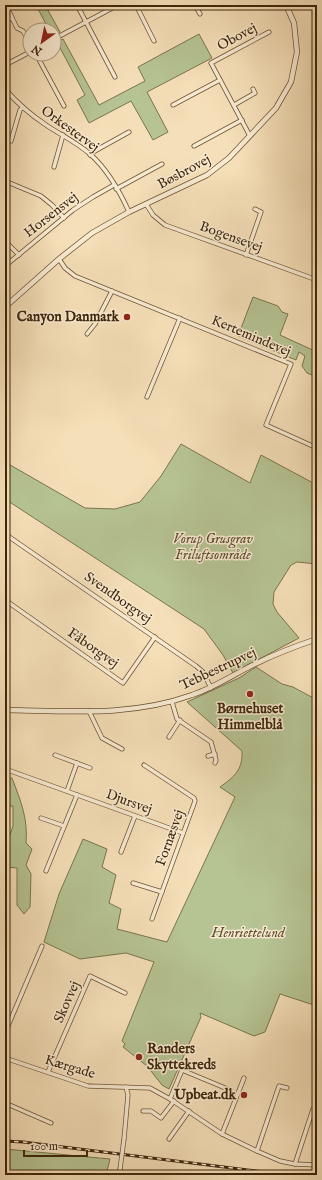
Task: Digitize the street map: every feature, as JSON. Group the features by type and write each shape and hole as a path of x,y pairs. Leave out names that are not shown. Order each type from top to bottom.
{"street":[{"path":"6,5 17,28 22,30"},
{"path":"77,5 115,77"},
{"path":"62,35 118,5"},
{"path":"136,5 154,41"},
{"path":"195,5 200,14"},
{"name":"Bøsbrovej","path":"5,307 59,259 92,234 129,212 207,174 229,158 250,136 276,108 291,82 297,52 294,23 286,5"},
{"path":"5,22 12,18"},
{"name":"Obovej","path":"250,136 211,63 270,32"},
{"path":"5,65 22,56"},
{"path":"40,62 64,106"},
{"path":"173,105 220,80"},
{"name":"Orkestervej","path":"5,89 22,107 90,155 104,169 129,212"},
{"path":"234,105 255,93 253,89"},
{"path":"11,141 22,107"},
{"path":"194,146 242,120"},
{"path":"90,155 128,132"},
{"path":"54,166 63,135"},
{"path":"116,189 162,164"},
{"path":"5,181 41,196 64,218"},
{"name":"Horsensvej","path":"5,266 64,218 93,197 114,185"},
{"name":"Bogensevej","path":"146,204 153,215 165,225 317,280"},
{"path":"246,255 261,212 255,209"},
{"path":"5,240 18,255"},
{"name":"Kertemindevej","path":"59,259 65,268 75,276 292,364 266,425 317,448"},
{"path":"87,334 95,324 112,291"},
{"path":"147,397 180,318"},
{"name":"Svendborgvej","path":"5,534 196,666 202,672 211,688"},
{"name":"Fåborgvej","path":"5,600 123,683 155,638"},
{"name":"Tebbestrupvej","path":"5,710 128,710 172,702 211,688 260,662 317,639"},
{"path":"172,702 177,719 211,742 216,760 215,763"},
{"path":"90,711 102,738 122,749"},
{"path":"169,738 180,720"},
{"path":"208,756 214,754"},
{"path":"55,755 90,768"},
{"path":"67,791 77,763"},
{"name":"Fornæsvej","path":"144,765 194,798 195,801 152,919"},
{"name":"Djursvej","path":"5,769 183,833"},
{"path":"46,871 77,795"},
{"path":"121,852 135,816"},
{"path":"41,818 64,826"},
{"path":"133,883 162,892"},
{"path":"5,1033 42,946"},
{"name":"Skovvej","path":"48,1072 90,976 125,993"},
{"name":"Kærgade","path":"5,1058 88,1086 150,1088 172,1100 222,1134 257,1151 280,1161 295,1164 317,1165"},
{"path":"143,1111 151,1111 161,1118 172,1100 182,1070 230,1090"},
{"path":"222,1134 244,1078"},
{"path":"257,1151 279,1086 287,1088"},
{"path":"119,1175 128,1095 126,1088"},
{"path":"5,1103 51,1122"},
{"path":"295,1164 312,1109"},
{"path":"169,1139 189,1111"}],"green space":[{"path":"36,5 45,5 54,22 45,22"},
{"path":"199,34 212,58 147,92 168,132 153,140 131,101 89,123 77,100 85,95 62,51 62,40 99,105 145,81 138,67"},
{"path":"253,297 278,306 282,312 288,314 280,335 317,352 317,377 307,373 302,366 305,356 299,352 296,360 238,336"},
{"name":"Vorup Grusgrav Friluftsområde","path":"181,444 250,483 261,455 317,485 317,564 297,562 291,565 274,592 273,604 277,612 299,638 233,673 223,655 204,629 5,499 5,462 85,508 115,509 140,502 161,476"},
{"name":"Henriettelund","path":"256,667 282,684 293,687 317,700 317,1006 280,994 265,1032 254,1036 200,1013 201,1017 169,1089 162,1085 147,1066 123,1047 125,1044 122,1041 154,962 126,953 80,959 44,942 59,894 83,839 107,849 102,867 116,875 109,903 121,909 117,929 167,942 235,797 220,787 237,772 242,758 242,751 187,702 239,678"},
{"path":"7,778 12,778 18,795 25,818 26,843 32,849 26,865 31,874 30,907 24,914 17,905 17,868 5,867 6,846 13,826 13,806 8,806"},
{"path":"5,1149 110,1159 106,1175 14,1175 5,1169"}],"railway":[{"path":"5,1141 289,1175"}],"place":[{"name":"Canyon Danmark","path":"127,317"},
{"name":"Børnehuset Himmelblå","path":"250,694"},
{"name":"Randers Skyttekreds","path":"139,1057"},
{"name":"Upbeat.dk","path":"244,1095"}]}
